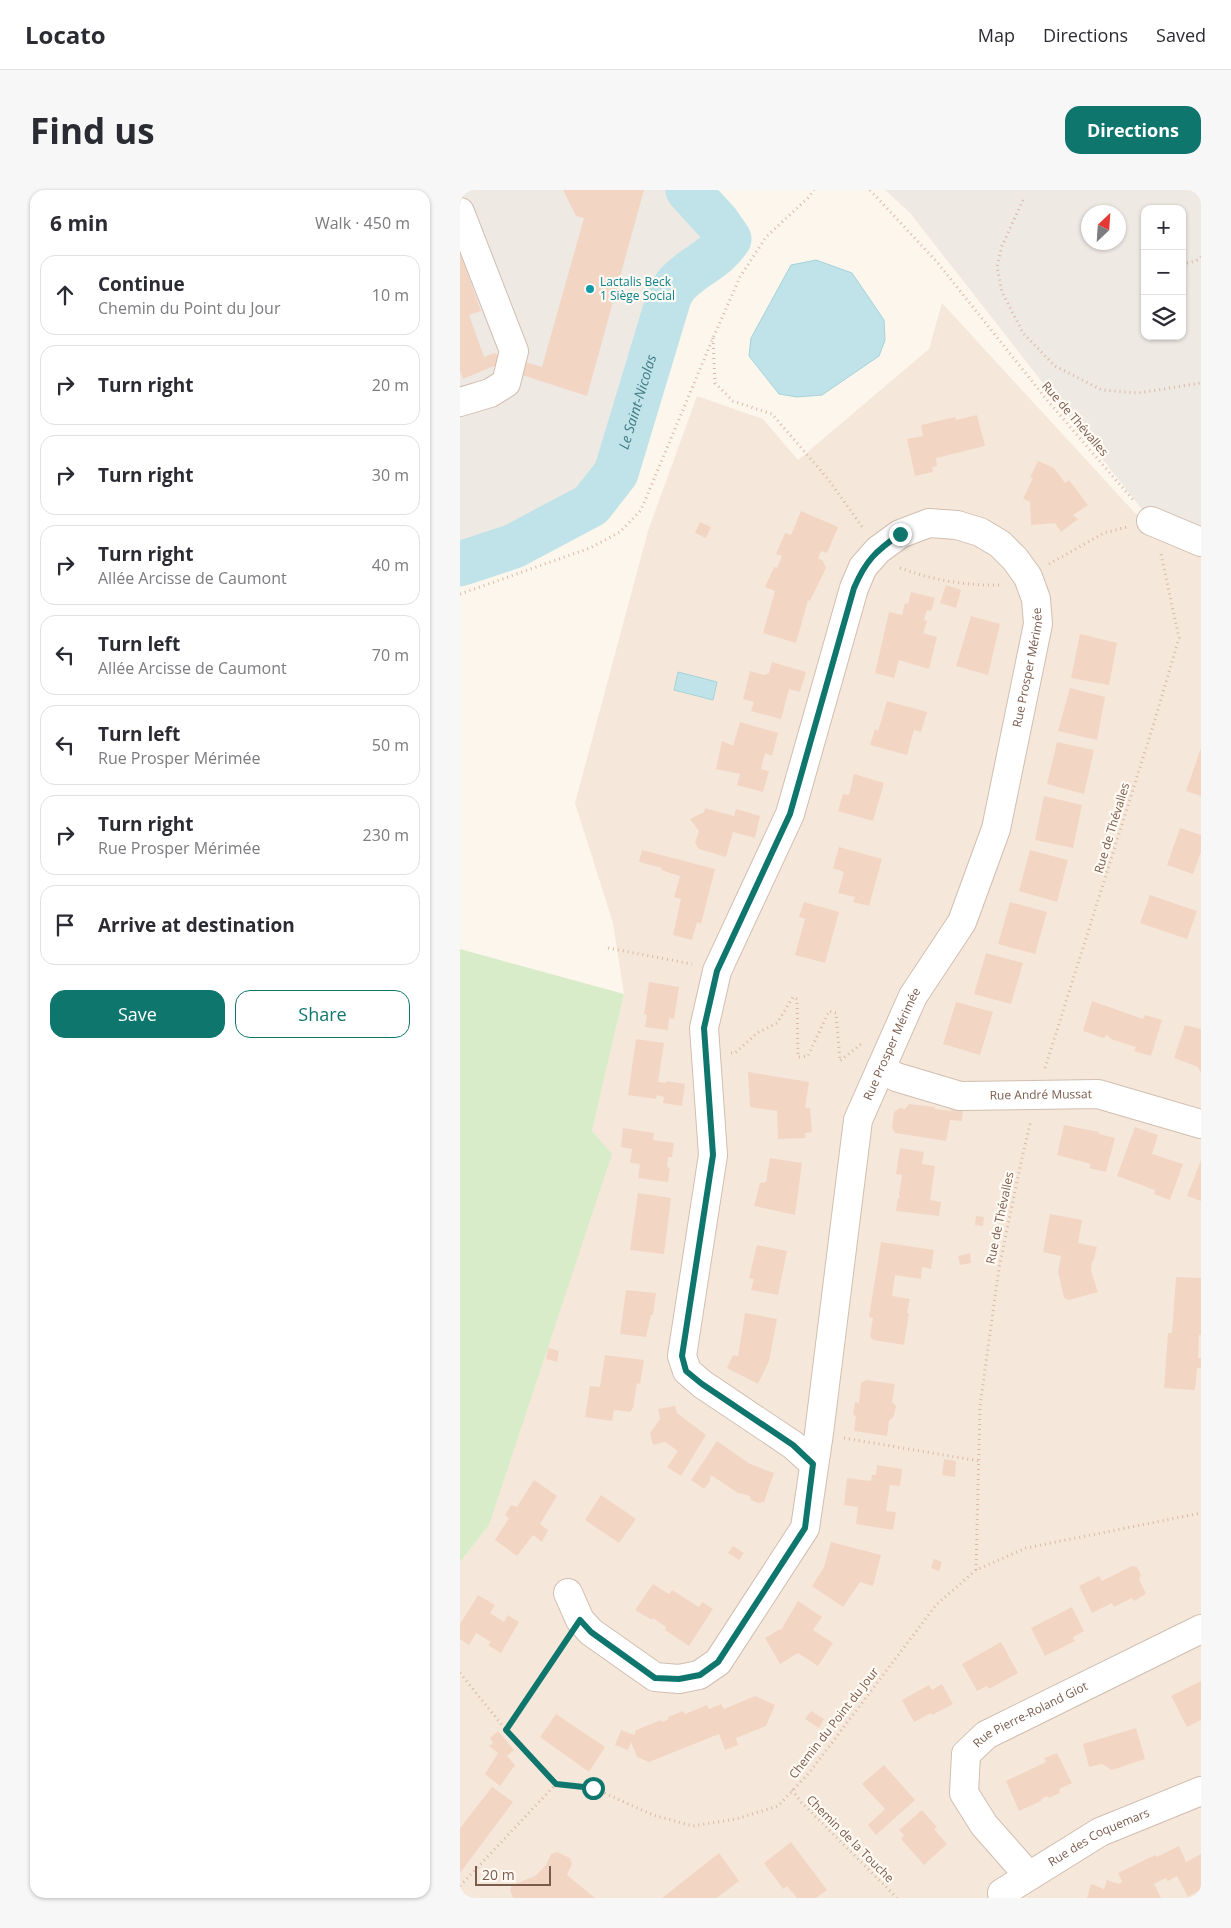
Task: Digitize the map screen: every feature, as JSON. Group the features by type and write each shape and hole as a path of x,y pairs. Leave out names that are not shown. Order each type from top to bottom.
{"street":[{"path":"460,212 514,351 506,383 490,393 460,402"},
{"path":"1151,520 1201,542"},
{"name":"Rue Prosper Mérimée","path":"929,524 957,525 980,532 1000,544 1016,559 1028,576 1036,599 1038,624 992,838 962,922 875,1058 858,1120 819,1433 813,1464 793,1445 702,1384 686,1371 682,1356 713,1155 704,1028 717,971 790,814 854,588 863,567 878,550 900,534 929,524"},
{"name":"Rue André Mussat","path":"875,1058 896,1077 960,1096 1098,1094 1201,1124"},
{"path":"568,1593 580,1620 591,1632 655,1678 679,1679 700,1675 718,1662 805,1528 813,1464"},
{"name":"Rue Pierre-Roland Giot","path":"1029,1876 984,1825 964,1793 966,1754 986,1735 1201,1629"},
{"name":"Rue des Coquemars","path":"1002,1893 1100,1832 1201,1791"}],"path":[{"path":"460,594 590,548 620,532 641,510 712,338 740,278 766,237 809,197 814,190"},
{"name":"Rue de Thévalles","path":"870,190 937,262 1047,400 1151,520 1159,545 1179,638 1047,1062 1022,1158 999,1268 980,1406 976,1570"},
{"path":"1023,200 1002,246 997,267 1002,292 1023,333 1054,366 1102,390 1138,393 1201,384"},
{"path":"1186,263 1196,261 1201,257"},
{"path":"608,948 699,966"},
{"path":"728,1053 735,1053 757,1033 777,1023 793,997 797,999 798,1056 808,1056 829,1011 836,1013 840,1061 861,1044 875,1058"},
{"path":"819,1433 979,1461"},
{"name":"Chemin du Point du Jour","path":"556,1784 593,1788 653,1815 693,1826 736,1819 778,1806 809,1773 936,1605 976,1570 1026,1548 1201,1513"},
{"path":"506,1730 580,1620"},
{"path":"460,1673 506,1730 556,1784 460,1886"},
{"name":"Chemin de la Touche","path":"792,1790 897,1898"}],"shaded area":[{"path":"460,190 691,190 721,241 670,294 616,473 591,505 514,546 460,564"},
{"path":"885,190 1201,190 1201,539 1151,521 910,213"},
{"path":"942,303 1135,513 1201,543 1201,1898 460,1898 460,1562 489,1525 592,1131 624,994 613,923 575,803 648,531 697,396 763,419 798,460 929,349"}],"green space":[{"path":"460,949 624,994 592,1131 612,1154 489,1525 460,1562"}],"water":[{"path":"816,260 852,273 884,320 885,340 879,356 822,395 797,397 779,394 749,356 751,338 791,265"},
{"path":"678,672 717,682 713,700 674,690"}],"building":[{"name":"Lactalis Beck 1 Siège Social","path":"563,190 644,190 587,396 494,366 463,379 460,371 460,252 481,311 469,315 484,357 494,353 542,367 584,218 576,216"},
{"path":"977,415 985,446 936,458 937,466 932,467 933,472 915,476 907,439 923,436 921,425 955,417 956,420"},
{"path":"1038,461 1054,468 1065,483 1069,480 1088,505 1073,515 1078,519 1061,532 1055,523 1031,525 1030,502 1023,499 1033,478 1030,477"},
{"path":"801,511 838,527 827,553 821,551 818,558 823,561 826,568 810,601 808,600 796,643 763,633 775,591 765,587 774,567 777,568 782,556 776,554 785,533 791,535"},
{"path":"700,522 711,527 706,538 695,533"},
{"path":"946,585 961,590 956,608 940,603"},
{"path":"911,592 935,598 931,611 927,610 924,620 927,621 923,633 937,637 929,669 899,660 894,678 875,673 889,612 902,615 905,603 908,604"},
{"path":"971,616 1000,624 988,675 956,666"},
{"path":"1080,634 1117,643 1109,685 1071,678"},
{"path":"772,662 806,672 800,692 789,689 781,719 751,711 754,702 743,699 750,671 764,675 769,673"},
{"path":"1070,688 1105,697 1097,740 1058,731"},
{"path":"887,701 927,712 921,732 914,730 907,755 870,745 875,729 878,731"},
{"path":"740,722 778,733 772,756 765,753 761,769 769,771 763,792 737,785 740,774 716,769 722,741 733,746"},
{"path":"1057,742 1094,750 1084,794 1047,784"},
{"path":"1201,748 1201,796 1186,791"},
{"path":"854,774 884,783 873,821 838,811 843,794 849,795"},
{"path":"1044,796 1082,805 1073,848 1035,840"},
{"path":"705,808 734,816 736,809 760,816 755,838 733,832 726,857 699,849 695,843 699,831 690,819 704,812"},
{"path":"1180,828 1201,835 1201,852 1193,874 1167,865"},
{"path":"839,847 882,859 869,906 853,902 855,897 838,893 844,872 833,868"},
{"path":"642,850 715,869 701,924 697,922 692,940 673,935 681,899 674,897 680,876 661,870 662,868 639,862"},
{"path":"1030,850 1068,860 1057,902 1019,891"},
{"path":"1150,895 1197,911 1187,939 1140,923"},
{"path":"804,902 839,912 825,963 795,955 805,919 799,917"},
{"path":"1010,902 1047,912 1035,954 998,944"},
{"path":"986,953 1023,963 1011,1004 974,994"},
{"path":"649,982 679,987 674,1019 669,1018 668,1030 645,1027 647,1015 644,1014"},
{"path":"1092,1001 1143,1019 1145,1015 1162,1020 1151,1056 1134,1051 1136,1047 1111,1039 1107,1035 1104,1038 1083,1031"},
{"path":"956,1002 993,1012 980,1055 943,1044"},
{"path":"1185,1025 1201,1029 1201,1073 1198,1067 1174,1058"},
{"path":"636,1039 664,1043 658,1082 666,1083 666,1081 685,1084 682,1106 663,1103 664,1097 657,1095 656,1099 628,1095"},
{"path":"748,1072 809,1082 805,1108 810,1108 812,1132 805,1133 806,1138 778,1139 777,1111 750,1107"},
{"path":"909,1104 935,1107 935,1109 963,1111 962,1121 950,1120 946,1141 895,1133 892,1128 894,1112 900,1108 905,1109"},
{"path":"1064,1125 1099,1132 1099,1134 1115,1138 1106,1172 1089,1168 1091,1164 1057,1155"},
{"path":"1135,1127 1158,1135 1152,1154 1183,1164 1170,1200 1154,1194 1155,1190 1117,1176"},
{"path":"623,1128 654,1133 653,1140 674,1143 672,1157 668,1157 667,1167 670,1168 668,1182 638,1178 640,1164 630,1163 632,1149 621,1147"},
{"path":"900,1148 924,1152 922,1164 935,1166 930,1200 941,1202 939,1216 896,1211 898,1198 900,1198 902,1175 896,1174"},
{"path":"770,1158 802,1163 795,1215 754,1206 760,1183 766,1182"},
{"path":"1201,1160 1201,1201 1187,1196"},
{"path":"638,1193 671,1198 664,1254 630,1250"},
{"path":"1050,1214 1082,1220 1078,1243 1097,1247 1091,1271 1098,1292 1069,1300 1064,1298 1058,1272 1061,1256 1043,1252"},
{"path":"976,1216 984,1217 983,1226 975,1225"},
{"path":"881,1242 934,1250 931,1269 922,1267 921,1279 895,1275 892,1296 910,1299 904,1345 873,1340 870,1336 873,1318 869,1317"},
{"path":"757,1245 787,1251 778,1295 751,1290 754,1279 749,1278"},
{"path":"970,1253 971,1263 960,1265 958,1256"},
{"path":"1176,1277 1201,1278 1201,1335 1199,1335 1198,1358 1201,1358 1201,1368 1197,1368 1195,1390 1164,1388 1168,1333 1172,1333"},
{"path":"626,1290 656,1293 653,1315 651,1315 646,1337 620,1334"},
{"path":"745,1313 777,1319 769,1361 758,1384 727,1368 733,1355 738,1356"},
{"path":"548,1348 559,1351 557,1362 546,1359"},
{"path":"605,1355 644,1360 640,1384 637,1383 633,1408 630,1412 614,1410 612,1421 585,1417 590,1386 600,1387"},
{"path":"866,1380 895,1384 892,1402 896,1406 894,1416 889,1421 887,1436 854,1431 856,1416 853,1415 855,1402 859,1403 861,1383"},
{"path":"675,1406 677,1413 706,1435 681,1476 667,1467 678,1451 665,1442 653,1445 650,1433 660,1419 658,1409"},
{"path":"717,1441 750,1464 774,1473 764,1502 758,1503 751,1500 750,1496 738,1493 711,1475 710,1481 704,1489 691,1480"},
{"path":"944,1459 956,1461 955,1477 942,1475"},
{"path":"877,1465 902,1469 900,1486 890,1485 886,1511 896,1512 893,1530 856,1524 858,1507 844,1505 847,1478 871,1481 872,1475 876,1475"},
{"path":"534,1480 557,1496 540,1524 548,1530 542,1542 533,1535 517,1556 495,1540 509,1518 505,1515 511,1505 517,1507"},
{"path":"601,1495 636,1519 619,1543 585,1520"},
{"path":"831,1542 881,1555 873,1586 860,1582 843,1607 812,1586 824,1567"},
{"path":"733,1546 744,1553 739,1560 728,1553"},
{"path":"934,1559 942,1562 939,1571 931,1568"},
{"path":"1132,1566 1137,1567 1141,1575 1139,1579 1146,1594 1134,1601 1132,1598 1114,1607 1112,1603 1092,1613 1079,1586 1099,1576 1102,1581"},
{"path":"653,1584 669,1594 672,1590 699,1607 702,1602 713,1609 689,1646 665,1630 666,1627 653,1618 652,1620 635,1610"},
{"path":"478,1595 495,1605 490,1613 504,1622 508,1615 519,1622 501,1653 488,1645 491,1642 476,1633 469,1645 460,1639 460,1624"},
{"path":"798,1601 822,1617 813,1630 833,1643 818,1666 798,1653 780,1664 765,1638 781,1630"},
{"path":"1072,1607 1084,1631 1073,1637 1075,1641 1045,1656 1031,1628"},
{"path":"1001,1642 1018,1673 989,1689 987,1686 977,1691 962,1664"},
{"path":"1201,1681 1201,1720 1187,1727 1171,1696"},
{"path":"942,1684 953,1704 914,1722 902,1700 929,1685 932,1690"},
{"path":"755,1696 775,1705 766,1726 736,1738 738,1745 725,1750 719,1734 649,1762 637,1757 631,1742 628,1750 615,1745 621,1730 634,1735 636,1730 661,1720 662,1722 669,1719 668,1717 683,1711 685,1714 707,1705 709,1709 721,1704 724,1709"},
{"path":"811,1711 824,1719 819,1728 805,1719"},
{"path":"556,1714 605,1747 589,1772 540,1737"},
{"path":"1136,1728 1145,1759 1112,1770 1102,1764 1089,1767 1083,1744"},
{"path":"498,1731 514,1750 507,1756 515,1765 500,1786 485,1774 498,1753 489,1746 493,1743 490,1738"},
{"path":"1057,1753 1072,1783 1059,1789 1060,1793 1049,1798 1047,1796 1041,1799 1041,1801 1019,1811 1006,1781 1046,1762 1044,1758"},
{"path":"884,1765 915,1800 876,1835 868,1825 885,1809 862,1784"},
{"path":"492,1787 513,1802 460,1873 460,1828"},
{"path":"922,1810 937,1827 934,1829 947,1844 924,1865 901,1839 904,1835 899,1830"},
{"path":"791,1842 827,1890 816,1898 797,1898 787,1886 783,1889 764,1863"},
{"path":"1179,1846 1186,1862 1201,1854 1201,1894 1199,1895 1198,1891 1188,1897 1177,1876 1168,1881 1166,1878 1154,1884 1161,1898 1087,1898 1091,1884 1104,1889 1107,1880 1119,1884 1122,1882 1118,1873"},
{"path":"557,1852 570,1858 572,1864 567,1875 595,1898 513,1898 510,1890 512,1885 535,1876 546,1865 551,1854"},
{"path":"719,1853 739,1881 717,1898 662,1898"}],"waterway":[{"name":"Le Saint-Nicolas","path":"460,564 514,546 591,505 616,473 670,294 686,275 718,252 729,239 718,223 688,190"}],"place":[{"name":"Lactalis Beck 1 Siège Social","path":"590,289"}],"route":[{"path":"593,1788 556,1784 506,1730 580,1620 591,1632 655,1678 679,1679 700,1675 718,1662 805,1528 813,1464 793,1445 702,1384 686,1371 682,1356 713,1155 704,1028 717,971 790,814 854,588 863,567 878,550 900,534"}]}
